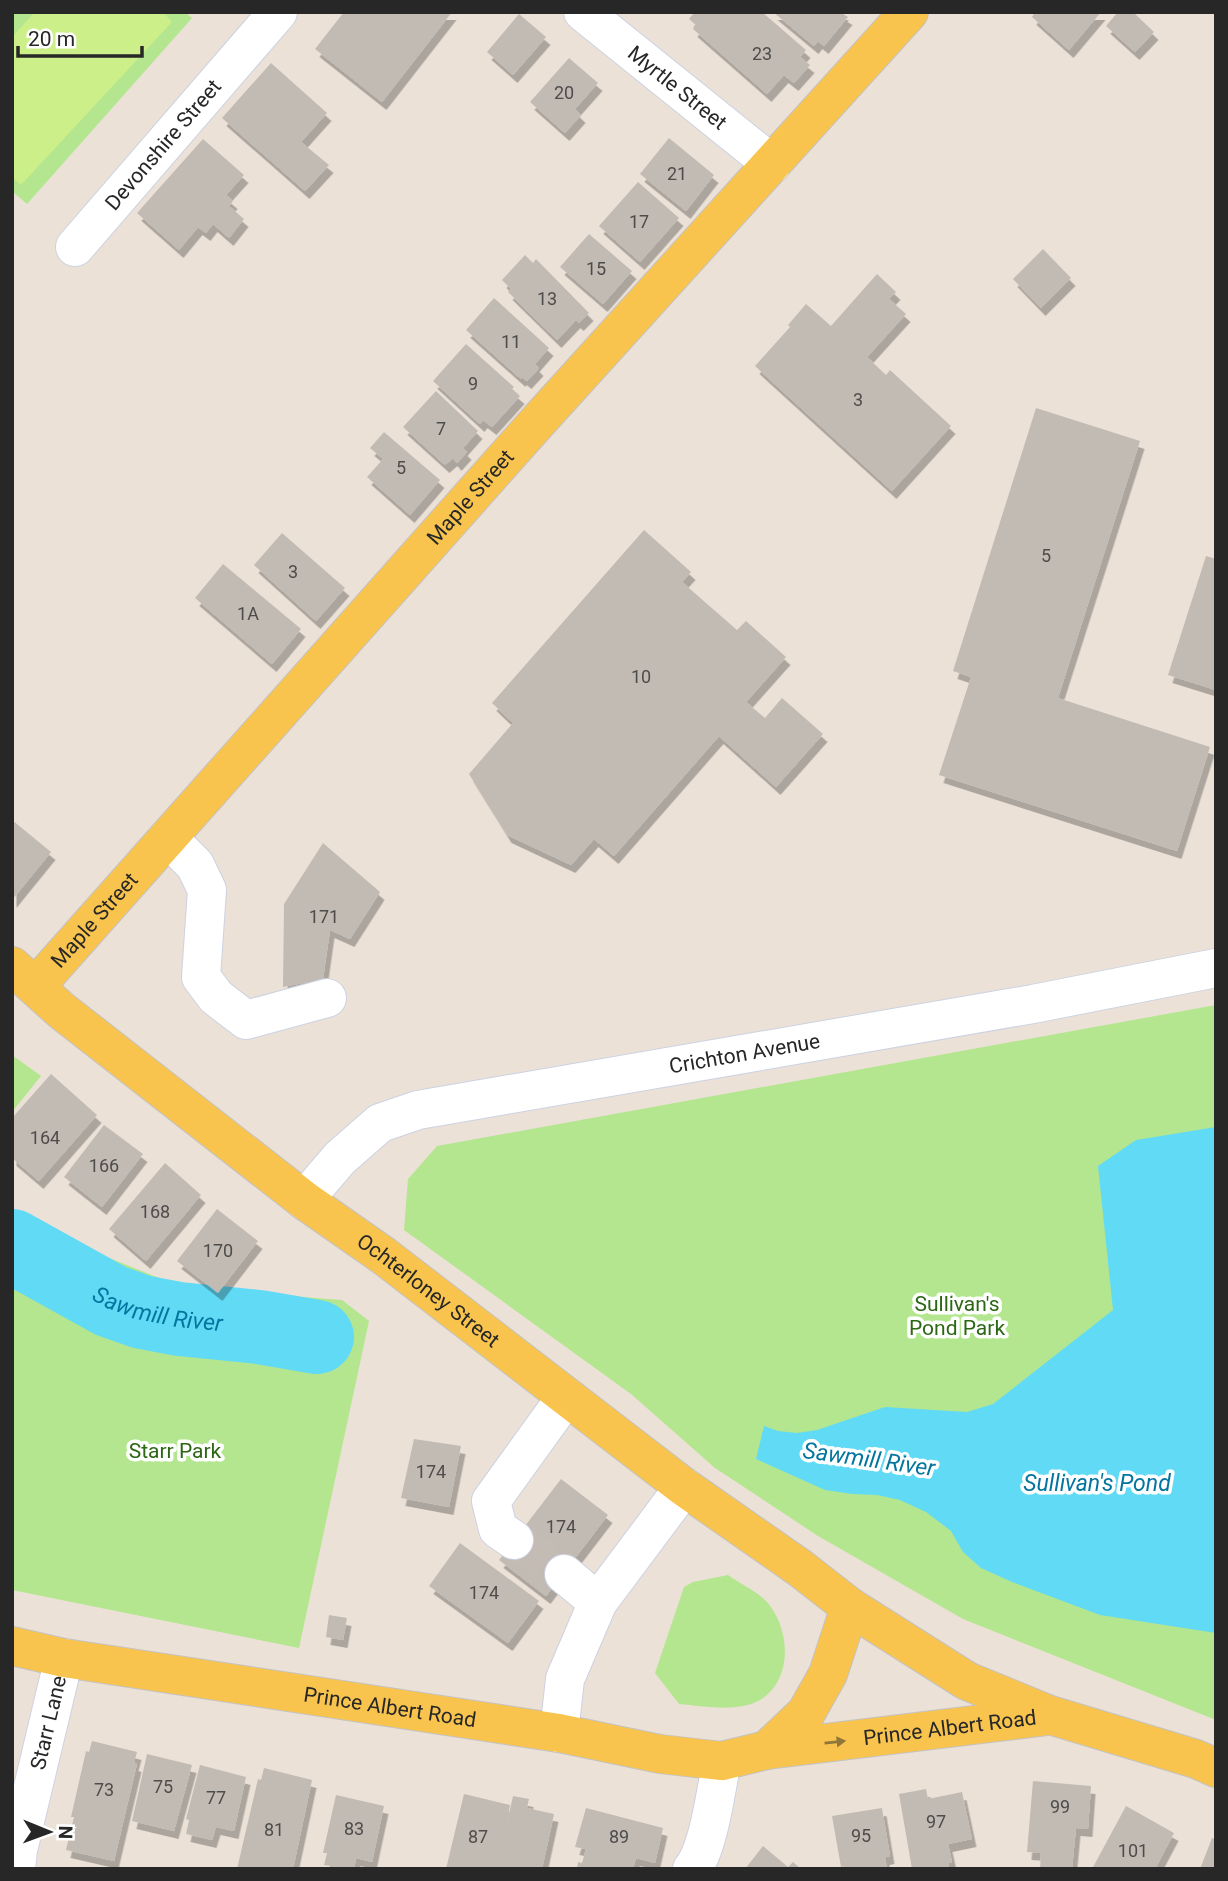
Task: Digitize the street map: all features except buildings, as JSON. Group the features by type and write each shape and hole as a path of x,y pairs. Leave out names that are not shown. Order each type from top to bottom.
{"main road":[{"name":"Maple Street","path":"24,976 169,838 532,428 909,12"},
{"name":"Ochterloney Street","path":"24,976 62,1011 304,1200 384,1256 684,1488 850,1606"},
{"name":"Prince Albert Road","path":"767,1750 806,1713 828,1674 850,1606 967,1681 1050,1715 1196,1759 1216,1768"},
{"name":"Prince Albert Road","path":"12,1646 64,1658 559,1733 660,1754 722,1761 767,1750 1050,1715"}],"street":[{"name":"Devonshire Street","path":"75,247 278,12"},
{"name":"Myrtle Street","path":"583,12 772,164"},
{"path":"169,838 195,865 207,890 201,977 216,997 246,1020 327,998"},
{"name":"Crichton Avenue","path":"304,1200 340,1158 380,1123 418,1110 1033,1004 1216,968"},
{"path":"514,1540 498,1529 491,1501 566,1397"},
{"path":"559,1733 565,1678 598,1602 684,1488"},
{"path":"564,1574 598,1602"},
{"name":"Starr Lane","path":"16,1869 18,1850 64,1658"},
{"path":"692,1869 698,1862 709,1825 722,1761"}],"green space":[{"path":"12,12 185,12 192,18 27,204 12,191"},
{"path":"35,12 163,12 172,22 21,185 12,177 12,37"},
{"name":"Sullivan's Pond Park","path":"1216,1005 1216,1720 963,1619 818,1536 715,1468 631,1394 404,1230 408,1179 437,1146"},
{"path":"12,1055 41,1076 12,1112"},
{"name":"Starr Park","path":"12,1219 184,1288 342,1300 369,1321 299,1648 12,1590"},
{"path":"728,1575 764,1599 779,1622 785,1651 779,1679 771,1691 751,1704 720,1708 679,1704 655,1673 684,1587 693,1582"}],"water":[{"name":"Sullivan's Pond","path":"1216,1127 1216,1633 1100,1615 1012,1582 981,1568 963,1552 951,1531 926,1512 900,1500 825,1490 756,1459 764,1426 797,1433 817,1430 885,1407 967,1412 993,1404 1113,1310 1098,1166 1136,1140"}],"waterway":[{"name":"Sawmill River","path":"12,1246 111,1301 142,1312 317,1337"}],"tunnel":[{"path":"514,1540 564,1574"}]}
